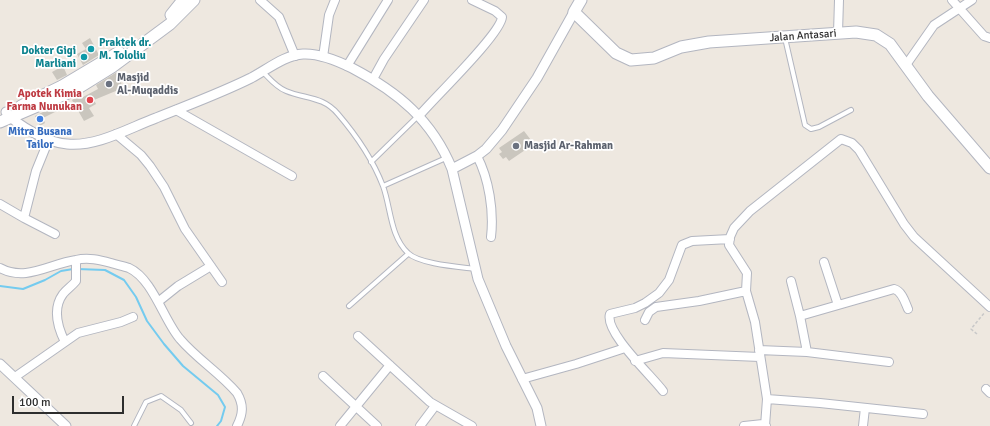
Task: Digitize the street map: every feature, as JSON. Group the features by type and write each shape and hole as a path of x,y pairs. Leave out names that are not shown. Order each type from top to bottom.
{"main road":[{"path":"6,115 69,93 112,66 177,19 194,0"},
{"path":"574,12 581,0"},
{"path":"0,122 6,115 52,92 110,59 170,16 181,1"},
{"name":"Jalan Antasari","path":"574,12 616,53 631,60 654,58 695,44 838,33 862,32 876,35 890,44 928,96 990,168"}],"street":[{"path":"260,0 279,17 295,56"},
{"path":"323,57 329,15 335,0"},
{"path":"347,66 388,0"},
{"path":"373,79 424,0"},
{"path":"419,116 485,44 501,23 502,17 495,11 472,0"},
{"path":"838,33 839,0"},
{"path":"952,0 984,36 990,38"},
{"path":"906,65 934,25 972,0"},
{"path":"452,169 477,156 495,140 538,78 574,12"},
{"path":"6,115 29,130 49,139 67,144 76,144 116,134 176,110 263,72 295,56 308,54 323,57 347,66 373,79 403,100 419,116 434,134 447,158 452,169 475,269 506,346 537,408 541,426"},
{"path":"176,110 292,176"},
{"path":"116,134 141,155 150,166 164,188 185,229 222,282"},
{"path":"24,218 36,171 49,139"},
{"path":"744,426 759,424 765,426 767,400 755,322 746,291 747,273 732,252 729,245 734,228 750,211 842,139 846,140 859,150 910,233 990,307"},
{"path":"477,156 483,167 490,202 491,237"},
{"path":"0,204 55,234"},
{"path":"663,391 652,376 635,361 625,348 609,321 610,314 635,308 645,303 658,293 669,280 682,245 692,241 730,240"},
{"path":"0,268 14,274 26,274 76,260 97,260 129,268 137,274 158,302 178,337 200,360 237,393 241,399 243,412 237,426"},
{"path":"65,342 57,324 58,305 62,295 76,280 76,260"},
{"path":"824,262 838,305"},
{"path":"158,302 178,286 211,266"},
{"path":"791,282 800,316 806,352"},
{"path":"800,316 896,289 901,294 908,309"},
{"path":"645,320 649,312 656,307 699,302 746,291"},
{"path":"15,377 81,332 121,322 133,317"},
{"path":"358,336 435,406 472,426"},
{"path":"522,379 625,348"},
{"path":"635,361 663,353 759,354 806,352 889,362"},
{"path":"0,364 66,426"},
{"path":"340,426 390,365"},
{"path":"323,376 377,426"},
{"path":"767,400 820,402 923,414"},
{"path":"420,426 435,406"},
{"path":"863,426 865,408"}],"lane":[{"path":"784,38 805,125 811,130 851,110"},
{"path":"263,72 276,86 287,91 319,99 337,112 371,162 383,186 396,238 408,254 428,262 475,269"},
{"path":"371,162 419,116"},
{"path":"383,186 447,158"},
{"path":"349,306 408,254"},
{"path":"134,426 146,402 161,396 181,410 191,423"}],"path":[{"path":"977,334 971,329 990,307"}],"building":[{"path":"90,38 99,55 83,65 77,54 86,49 82,43"},
{"path":"63,66 67,75 57,80 52,72"},
{"path":"117,72 123,88 94,100 96,104 89,108 94,116 84,121 76,107 68,111 65,106 73,102 72,100 82,94 83,97 98,89 96,85"},
{"path":"57,105 59,110 43,118 45,123 40,126 35,116"},
{"name":"Masjid Ar-Rahman","path":"524,131 534,144 509,161 506,157 503,159 499,154 502,152 499,148"}],"waterway":[{"path":"0,286 23,289 45,280 61,271 73,269"},
{"path":"77,269 105,270 124,280 136,297 147,321 164,344 183,366 218,395 225,407 221,421 217,426"}],"place":[{"name":"Praktek dr. M. Tololiu","path":"91,49"},
{"name":"Dokter Gigi Marliani","path":"84,57"},
{"name":"Masjid Al-Muqaddis","path":"109,84"},
{"name":"Apotek Kimia Farma Nunukan","path":"90,100"},
{"name":"Mitra Busana Tailor","path":"40,119"},
{"name":"Masjid Ar-Rahman","path":"516,146"}]}
